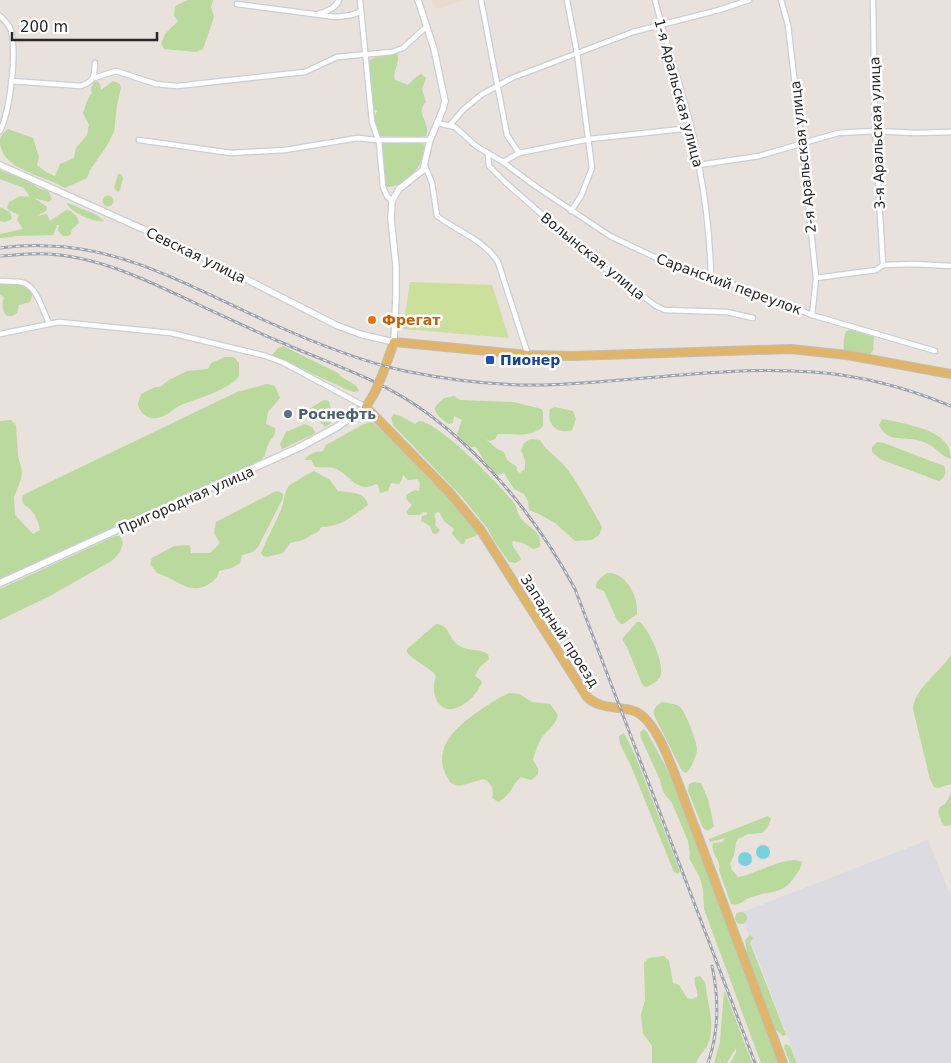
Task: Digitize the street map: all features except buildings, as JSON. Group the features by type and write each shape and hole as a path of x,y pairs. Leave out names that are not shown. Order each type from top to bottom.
{"main road":[{"path":"366,407 375,392 394,342 528,355 618,356 791,348 847,355 951,374"},
{"name":"Пригородная улица","path":"0,583 300,447 337,427 366,407"},
{"name":"Западный проезд","path":"366,407 449,492 480,529 587,697 600,706 635,711 647,719 654,730 678,783 783,1063"}],"street":[{"path":"316,15 329,10 336,5 338,0"},
{"path":"360,0 372,122 378,140 382,182 387,196 392,201"},
{"path":"394,342 396,266 391,219 392,201 400,189 419,175 425,166 430,140 444,105 445,96 427,26 418,0"},
{"path":"482,0 507,135 520,153"},
{"path":"567,0 590,139 592,168 582,196 571,211"},
{"name":"1-я Аральская улица","path":"655,0 691,128 699,165 710,251 711,276"},
{"path":"450,125 474,100 512,78 633,32 720,10 749,0"},
{"name":"2-я Аральская улица","path":"781,0 788,25 816,278 812,315"},
{"name":"3-я Аральская улица","path":"873,0 875,131 883,265"},
{"path":"237,4 343,17 360,12"},
{"path":"0,16 12,32 13,60 4,121 0,131"},
{"path":"11,81 81,86 89,83 94,78 116,71 156,84 177,86 305,72 337,57 392,52 403,48 427,26"},
{"path":"94,78 95,63"},
{"name":"Саранский переулок","path":"437,123 450,125 488,154 503,162 571,211 610,236 682,270 711,276 812,315 935,350"},
{"path":"503,162 520,153 590,139 691,128"},
{"path":"699,165 759,156 838,133 875,131 951,132"},
{"path":"139,140 231,153 285,150 358,138 430,140"},
{"name":"Волынская улица","path":"488,154 489,166 499,177 595,261 649,302 664,310 727,312 753,318"},
{"name":"Севская улица","path":"0,165 183,247 338,326 362,335 394,342"},
{"path":"425,166 432,183 437,216 480,244 498,262 528,355"},
{"path":"816,278 876,270 883,265 951,266"},
{"path":"0,282 22,282 29,286 34,291 49,323"},
{"path":"0,334 49,323 67,322 171,333 254,352 284,363 366,407"}],"shaded area":[{"path":"432,0 466,0 436,9"},
{"path":"928,840 951,897 951,1063 798,1063 740,913"}],"green space":[{"path":"188,0 213,0 211,7 214,17 203,49 197,52 164,49 161,44 165,34 178,21 174,15 175,6"},
{"path":"397,53 398,60 395,80 408,85 421,74 426,78 422,89 426,102 423,106 422,114 427,127 426,136 381,136 373,119 377,111 372,109 367,62 379,55"},
{"path":"97,81 100,84 101,90 113,81 120,84 121,88 114,132 87,178 65,188 26,171 8,159 2,151 0,141 2,134 8,129 33,138 39,157 37,165 55,176 60,164 74,158 76,148 87,135 89,125 83,113 92,93 91,89 94,82"},
{"path":"383,142 421,142 426,147 421,161 413,174 395,186 387,187 385,183 381,145"},
{"path":"0,170 48,191 52,199 49,202 34,198 47,207 46,211 36,216 47,214 50,221 66,210 71,211 77,217 79,223 72,229 71,234 63,236 58,231 59,225 57,225 53,235 0,238 0,234 23,229 17,220 19,215 7,208 9,202 20,196 30,197 24,188 0,179"},
{"path":"118,174 121,174 123,178 118,192 114,188"},
{"path":"108,195 114,201 108,207 102,201"},
{"path":"68,203 97,215 104,221 95,221 84,217 69,207"},
{"path":"0,207 10,212 12,219 5,222 0,221"},
{"path":"410,282 492,285 509,338 403,329"},
{"path":"0,283 18,284 27,287 33,293 30,302 19,305 17,313 7,316 3,307 4,297 0,295"},
{"path":"851,330 874,337 873,351 870,354 864,355 844,350 846,331"},
{"path":"283,346 338,373 356,386 359,391 348,390 272,355 278,348"},
{"path":"225,357 234,357 239,363 239,376 229,385 181,405 160,417 147,417 140,411 138,404 141,394 155,387 160,387 187,371 208,369 211,363"},
{"path":"267,384 275,386 280,398 268,412 266,424 275,428 275,433 264,457 260,461 0,579 0,421 11,420 16,425 18,456 22,471 14,497 15,515 33,534 40,530 40,528 32,511 23,503 23,495 237,392"},
{"path":"454,396 460,400 513,402 542,409 543,426 533,433 498,434 495,439 490,441 486,439 497,449 504,452 507,460 517,467 517,471 520,473 525,469 525,461 521,450 524,443 531,439 540,440 565,466 577,483 601,525 602,528 599,535 592,540 575,541 555,523 529,510 528,501 524,494 514,489 504,473 498,475 495,473 485,462 476,447 470,447 459,438 457,434 462,420 454,416 453,423 449,424 436,413 435,408 444,398"},
{"path":"324,400 329,401 332,415 331,423 325,427 309,409"},
{"path":"555,407 573,411 576,419 572,430 557,430 551,424 550,409"},
{"path":"394,414 415,424 419,421 428,424 454,442 514,503 520,517 537,533 540,547 533,549 523,543 513,541 512,543 521,560 515,563 509,562 488,529 463,498 393,425 391,418"},
{"path":"882,419 913,426 936,434 947,444 951,459 924,442 914,439 895,438 888,435 879,425"},
{"path":"370,422 374,423 405,453 432,482 439,485 478,531 476,536 466,539 464,544 461,544 452,534 454,529 444,521 439,512 434,516 436,519 435,525 440,530 437,534 434,534 430,526 421,521 422,516 427,515 427,513 408,515 406,512 412,505 407,500 406,495 415,490 419,491 420,483 418,479 408,480 403,475 399,484 391,483 388,491 380,493 376,484 363,487 336,469 315,467 311,460 305,460 312,453 323,451 326,445"},
{"path":"305,424 312,427 315,432 314,434 282,449 280,444 286,432"},
{"path":"877,442 944,466 945,474 939,481 880,459 872,452 872,447"},
{"path":"314,471 330,480 338,491 364,497 368,505 340,523 321,527 319,531 303,540 290,543 283,553 267,557 263,556 261,553 281,510 288,487"},
{"path":"276,491 283,494 283,498 258,547 253,552 242,555 240,563 232,568 219,571 216,579 209,584 195,588 183,585 157,573 150,564 152,558 174,546 190,545 191,553 210,553 220,543 214,533 216,522"},
{"path":"115,536 120,536 123,542 120,552 113,560 50,596 0,620 0,589"},
{"path":"607,573 620,576 630,587 636,601 637,614 623,624 617,620 604,591 596,588 598,581"},
{"path":"637,622 640,622 648,632 661,664 660,677 656,682 647,687 643,686 622,639"},
{"path":"436,624 444,626 455,642 462,647 488,654 489,659 480,667 475,676 482,681 479,688 468,701 454,709 447,709 441,706 434,693 436,676 407,652 407,649"},
{"path":"951,655 951,784 938,788 934,787 930,779 913,709 918,695"},
{"path":"509,693 519,694 532,702 550,704 558,715 554,724 541,739 536,751 533,760 538,768 537,775 531,780 521,777 507,796 498,802 492,798 492,787 484,779 459,786 451,783 442,761 443,751 453,733 461,725 486,706"},
{"path":"663,702 679,706 695,740 696,755 686,773 682,771 654,715 656,707"},
{"path":"644,729 674,782 778,1063 761,1063 704,909 703,890 700,878 689,858 688,841 672,803 663,792 660,780 641,738 640,732"},
{"path":"624,733 635,755 680,871 678,874 674,872 631,766 620,744 619,736"},
{"path":"694,782 701,783 708,799 714,826 708,831 703,828 688,791 689,784"},
{"path":"951,793 951,825 945,826 938,812 940,807 946,803"},
{"path":"768,816 771,819 767,828 762,833 748,834 736,842 734,856 730,863 732,870 738,877 780,863 796,860 802,862 800,868 790,882 780,890 749,898 739,904 731,904 713,847 713,843 722,842 726,838 710,842 709,839"},
{"path":"741,912 747,918 741,924 735,918"},
{"path":"750,935 753,938 750,943 786,1035 783,1036 776,1030 747,954 745,940"},
{"path":"664,956 669,961 673,983 679,985 687,998 697,997 695,977 700,976 705,982 711,1029 708,1044 696,1063 652,1063 652,1046 643,1033 641,1015 645,1000 644,963 649,958"},
{"path":"724,991 752,1063 730,1063 736,1053 736,1048 727,1063 714,1063 720,1042"},
{"path":"785,1044 790,1046 797,1063 790,1063 784,1048"}],"water":[{"path":"763,845 768,847 770,852 768,857 763,859 758,857 756,852 758,847"},
{"path":"745,852 750,854 752,859 750,864 745,866 740,864 738,859 740,854"}],"railway":[{"path":"0,248 49,246 78,249 134,262 188,284 334,350 387,367 439,377 474,382 542,385 779,370 813,372 866,379 951,406"},
{"path":"0,256 24,254 68,256 106,265 143,279 257,332 355,373 392,391 410,401 450,431 492,471 529,516 575,589 755,1063"},
{"path":"708,1063 712,1051 717,1014 712,966"}],"place":[{"name":"Фрегат","path":"372,320"},
{"name":"Пионер","path":"490,360"},
{"name":"Роснефть","path":"288,414"}]}
